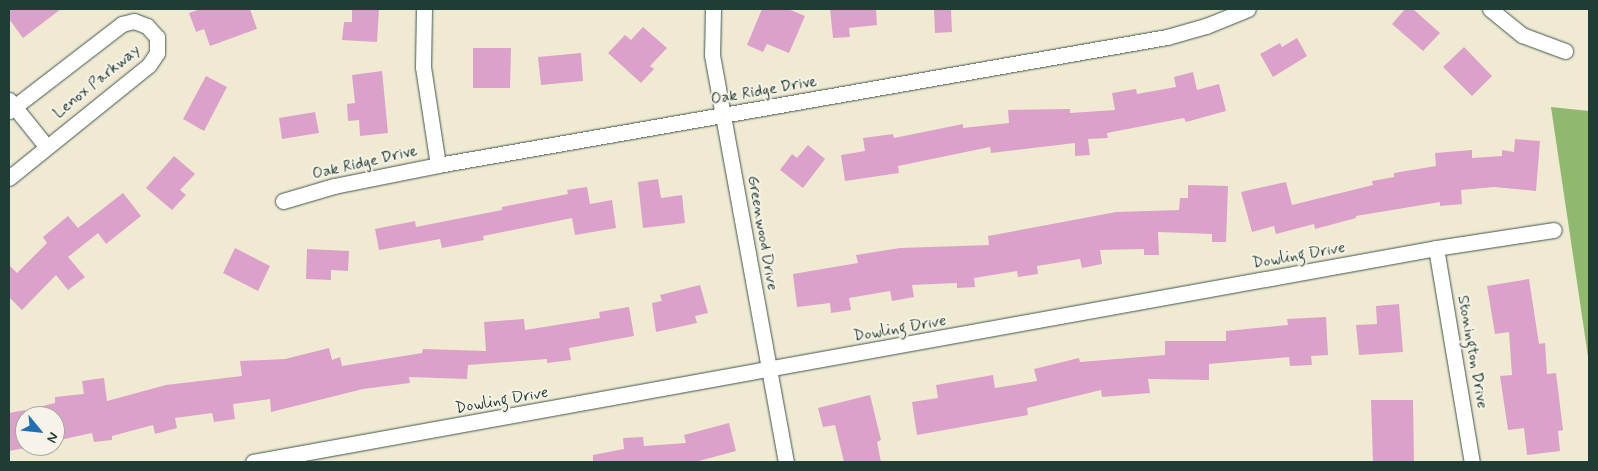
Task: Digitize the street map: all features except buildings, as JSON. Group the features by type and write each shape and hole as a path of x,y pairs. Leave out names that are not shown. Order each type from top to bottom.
{"street":[{"path":"424,9 422,67 438,165"},
{"name":"Greenwood Drive","path":"713,9 712,55 786,462"},
{"name":"Oak Ridge Drive","path":"283,201 334,186 438,165 1167,37 1206,26 1248,9"},
{"path":"1490,9 1522,35 1565,50"},
{"name":"Lenox Parkway","path":"9,178 46,146 149,66 158,53 157,37 147,26 134,21 122,24 10,106 46,146"},
{"name":"Dowling Drive","path":"253,462 333,456 769,371 1436,248 1554,230"},
{"name":"Stonington Drive","path":"1436,248 1472,462"}],"green space":[{"path":"1551,107 1589,111 1589,363"}]}
